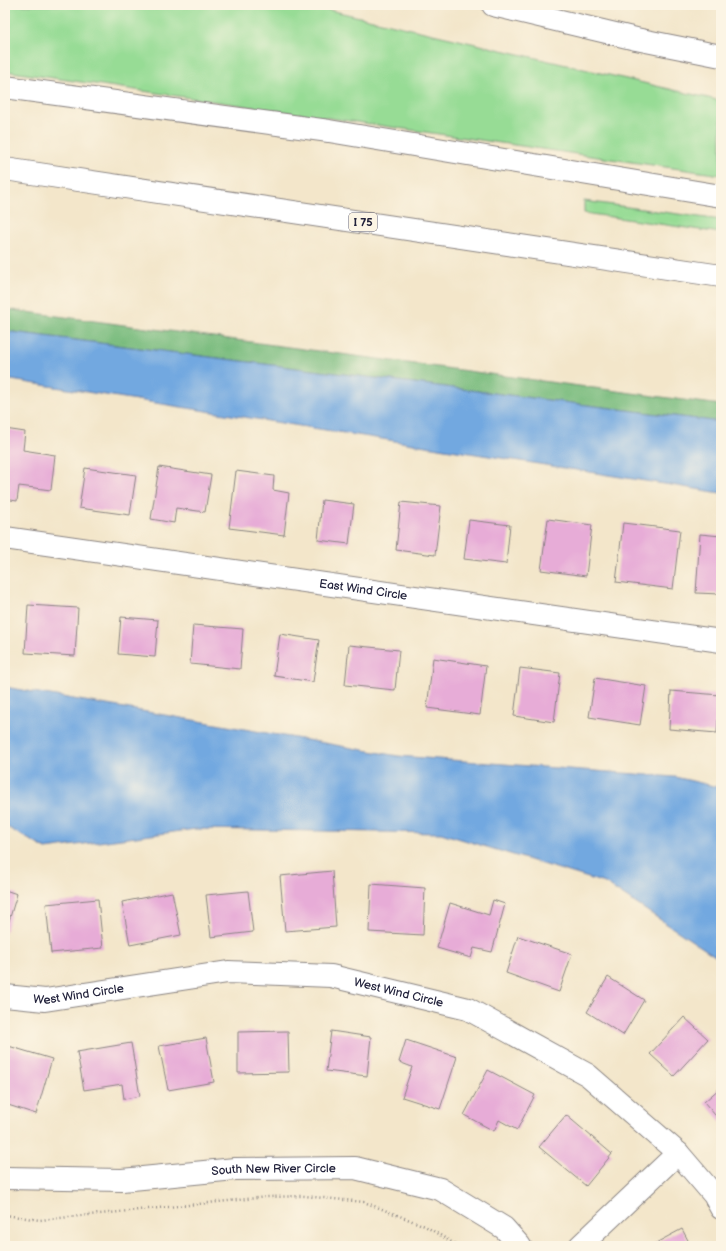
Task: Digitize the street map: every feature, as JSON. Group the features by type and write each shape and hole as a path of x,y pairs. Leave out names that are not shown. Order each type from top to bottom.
{"main road":[{"path":"492,5 636,39 721,56"},
{"path":"5,87 329,131 721,196"},
{"name":"I 75","path":"5,169 721,276"},
{"name":"East Wind Circle","path":"5,538 721,640"},
{"name":"West Wind Circle","path":"5,996 45,1000 228,972 332,976 468,1009 588,1074 678,1153 714,1196 721,1208"},
{"path":"580,1246 678,1153"},
{"name":"South New River Circle","path":"5,1178 122,1180 235,1169 355,1168 440,1189 504,1228 520,1246"}],"path":[{"path":"5,1215 40,1220 267,1197 304,1196 364,1202 425,1226 458,1246"}],"green space":[{"path":"5,5 308,5 721,101 721,175 5,71"},
{"path":"584,201 721,220 721,233 584,213"},
{"path":"5,309 721,405 721,422 5,331"}],"water":[{"path":"5,331 721,422 721,493 5,379"},
{"path":"5,687 398,756 675,777 718,787 721,789 721,960 605,883 441,833 196,829 46,849 5,826"}],"building":[{"path":"5,429 25,432 23,450 55,455 51,490 19,486 17,501 5,499"},
{"path":"159,467 211,475 205,512 176,508 174,523 151,519"},
{"path":"85,468 136,475 130,515 79,508"},
{"path":"236,471 274,476 273,490 289,493 284,535 229,528"},
{"path":"322,500 354,504 349,544 318,540"},
{"path":"401,502 441,506 435,555 396,550"},
{"path":"548,519 592,525 586,576 541,570"},
{"path":"469,520 510,525 506,564 464,559"},
{"path":"623,523 680,530 673,589 616,582"},
{"path":"700,534 721,536 721,594 696,593"},
{"path":"28,605 78,608 75,656 25,653"},
{"path":"121,617 158,620 155,657 118,654"},
{"path":"193,625 243,629 240,669 190,664"},
{"path":"280,634 319,640 313,682 274,676"},
{"path":"349,645 399,650 395,690 345,685"},
{"path":"433,658 486,666 480,715 427,708"},
{"path":"520,668 560,673 554,722 514,716"},
{"path":"595,678 646,686 640,725 589,717"},
{"path":"671,691 720,695 717,733 669,729"},
{"path":"332,871 336,927 285,931 280,876"},
{"path":"371,884 425,888 423,935 369,932"},
{"path":"5,890 17,894 5,934"},
{"path":"248,891 253,932 211,937 206,895"},
{"path":"172,892 181,935 130,945 122,902"},
{"path":"98,899 103,948 51,953 46,904"},
{"path":"493,900 505,904 492,952 474,948 471,958 437,948 450,903 489,915"},
{"path":"518,936 572,954 559,992 506,973"},
{"path":"608,977 644,1000 623,1035 587,1012"},
{"path":"684,1017 708,1039 674,1076 650,1054"},
{"path":"288,1031 289,1072 238,1073 238,1032"},
{"path":"331,1031 371,1037 367,1076 326,1071"},
{"path":"206,1038 214,1082 168,1090 159,1046"},
{"path":"406,1040 457,1057 440,1109 402,1097 412,1067 399,1062"},
{"path":"131,1043 140,1096 124,1099 122,1084 84,1090 77,1052"},
{"path":"5,1045 52,1059 36,1114 5,1104"},
{"path":"488,1070 535,1095 517,1130 499,1120 494,1131 464,1115"},
{"path":"721,1087 721,1122 704,1102"},
{"path":"566,1115 612,1154 586,1186 539,1147"},
{"path":"682,1229 691,1246 650,1246"}]}
